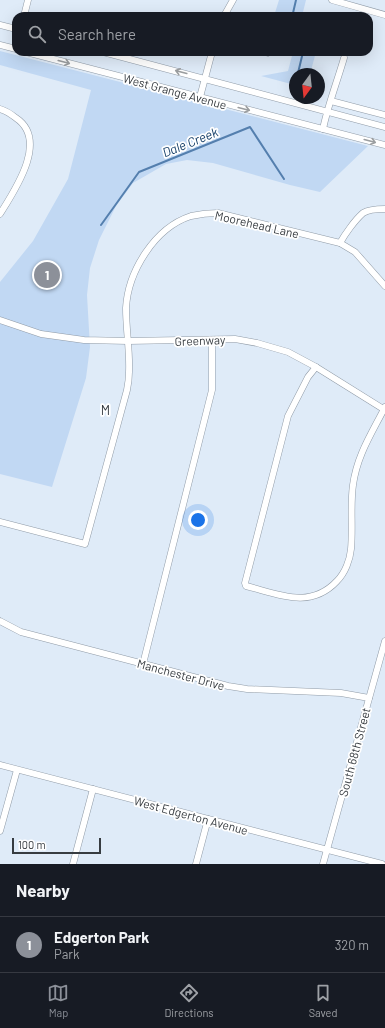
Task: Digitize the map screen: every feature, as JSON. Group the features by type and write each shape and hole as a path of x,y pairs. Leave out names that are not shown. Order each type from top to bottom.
{"street":[{"path":"25,12 28,0"},
{"path":"226,12 233,0"},
{"path":"332,0 385,15"},
{"path":"0,25 12,28"},
{"path":"0,45 12,47"},
{"name":"West Grange Avenue","path":"41,56 385,146"},
{"name":"West Grange Avenue","path":"119,56 385,127"},
{"path":"200,97 211,56"},
{"path":"323,129 327,111 344,58"},
{"path":"331,101 385,114"},
{"path":"0,109 6,111 19,120 28,129 31,144 28,160 15,191 0,214"},
{"path":"340,243 345,234 364,213 377,209 385,209"},
{"name":"Moorehead Lane","path":"0,522 85,544 127,390 130,372 126,309 128,294 134,274 152,244 162,234 176,224 190,217 204,213 218,213 340,243 355,252 385,286"},
{"name":"Greenway","path":"0,320 41,334 84,340 128,341 235,339 257,343 288,352 316,367 384,409"},
{"path":"143,664 212,390 212,340"},
{"path":"316,367 308,377 288,416 245,583 246,586 292,598 307,598 325,591 341,577 347,565 351,549 351,499 353,483 362,450 384,409"},
{"name":"Manchester Drive","path":"0,620 20,632 228,686 247,689 341,692 369,698"},
{"name":"South 68th Street","path":"323,864 385,641"},
{"name":"West Edgerton Avenue","path":"0,765 382,864"},
{"path":"0,831 17,770"},
{"path":"73,864 94,789"},
{"path":"196,864 208,819"}],"shaded area":[{"path":"279,0 306,0 303,12 275,12"},
{"path":"0,51 12,54 12,56 19,56 368,146 320,192 213,163 187,160 166,164 133,183 116,206 99,240 90,268 87,295 90,347 86,378 52,487 0,474 0,282 33,241 68,179 91,90 0,65"},
{"path":"292,56 315,56 312,68 289,68 289,83 261,76 288,71"}],"waterway":[{"name":"Dale Creek","path":"293,12 296,0"},
{"name":"Dale Creek","path":"299,68 302,56"},
{"name":"Dale Creek","path":"101,225 139,172 250,127 284,179"}],"place":[{"name":"Edgerton Park","path":"47,275"}],"district":[{"name":"M","path":"106,410"}]}
